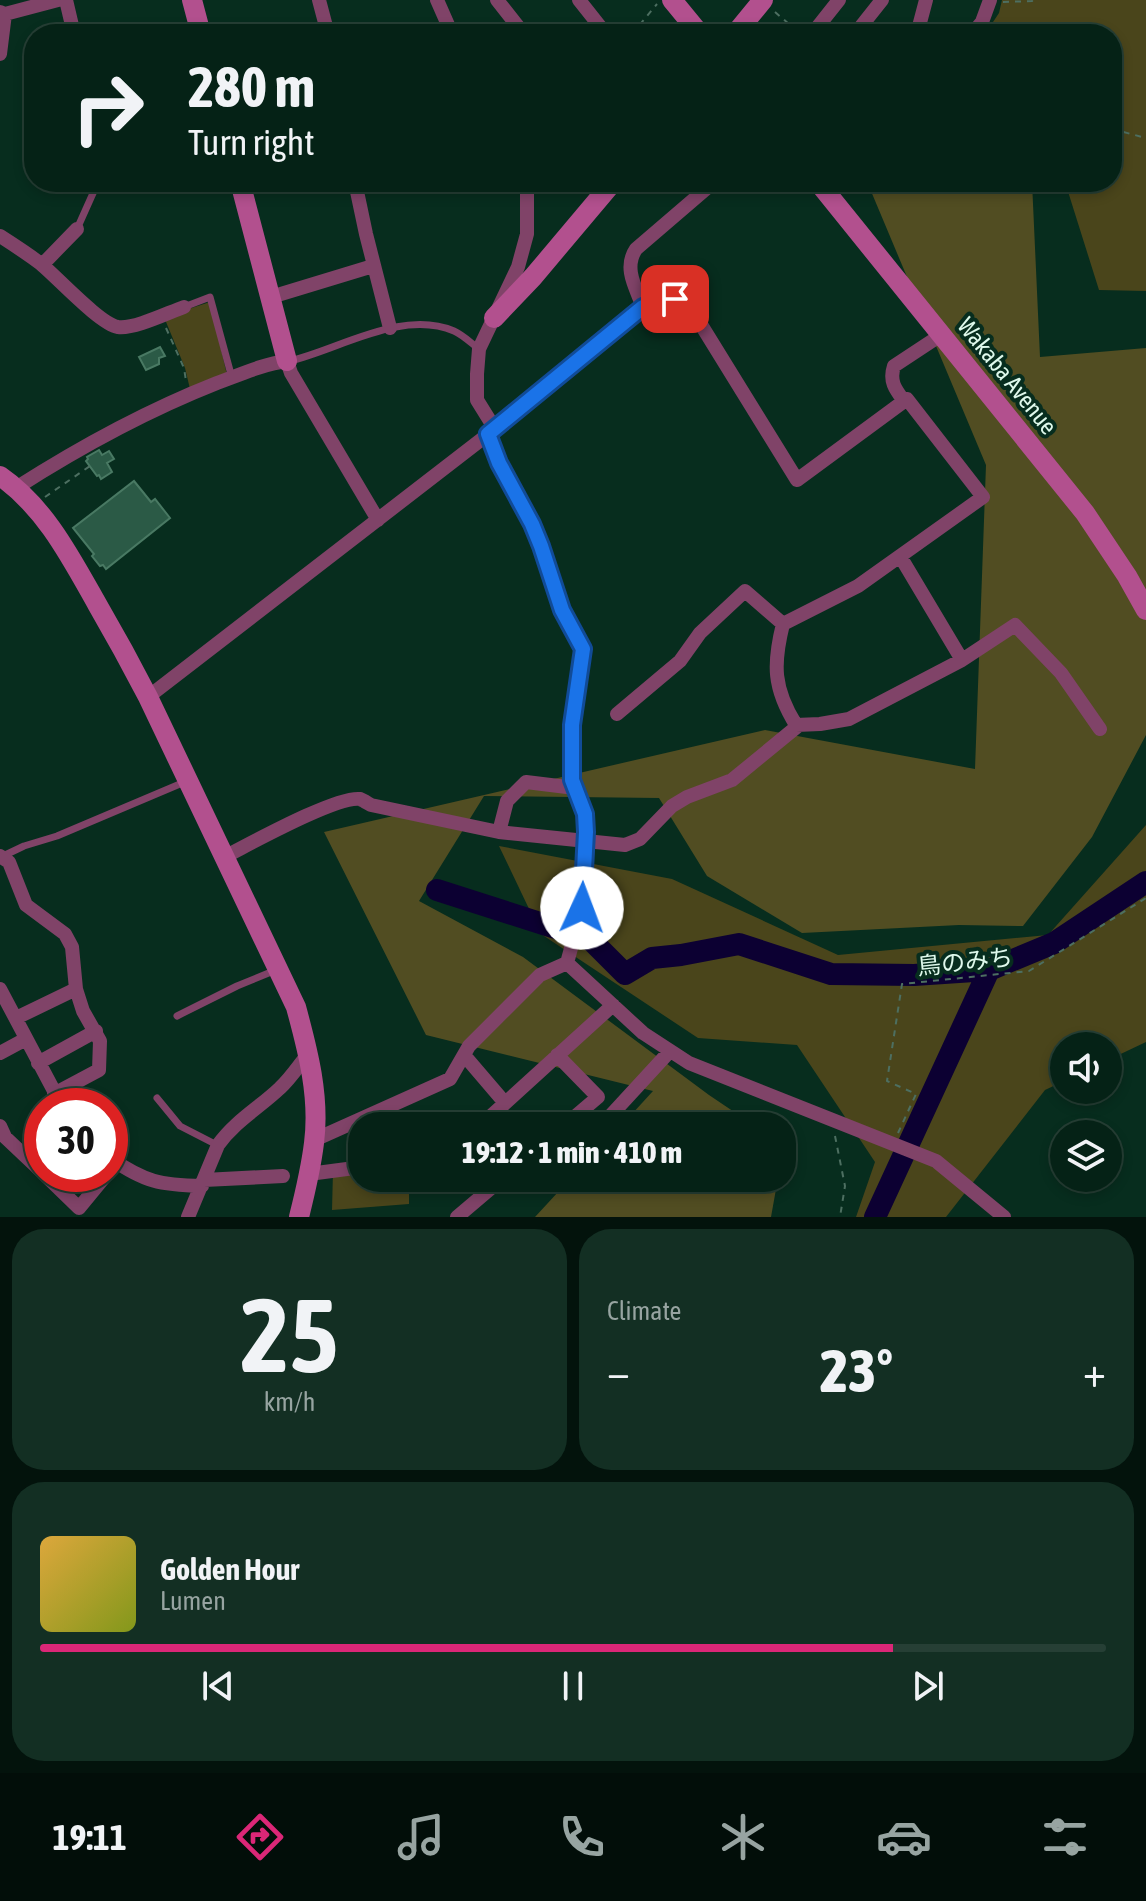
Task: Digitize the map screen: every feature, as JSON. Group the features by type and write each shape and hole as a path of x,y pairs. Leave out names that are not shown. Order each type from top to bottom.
{"street":[{"path":"0,54 2,13 58,0"},
{"path":"66,0 72,24"},
{"path":"192,0 198,24"},
{"path":"319,0 325,24"},
{"path":"437,0 448,24"},
{"path":"497,0 516,24"},
{"path":"579,0 598,24"},
{"path":"820,24 839,0"},
{"path":"863,24 882,0"},
{"path":"920,24 926,0"},
{"path":"666,1 690,24"},
{"path":"979,24 990,1"},
{"path":"746,24 767,4"},
{"path":"243,192 291,373 378,520"},
{"path":"357,192 390,328"},
{"path":"527,192 527,234 518,267 479,349 477,400 491,432 499,463 532,524 562,610 583,649 572,725 572,780 585,814 582,908 567,963"},
{"path":"494,318 605,192"},
{"path":"643,307 631,275 632,255 702,192"},
{"name":"Wakaba Avenue","path":"826,192 1085,513 1146,610"},
{"path":"42,265 77,229"},
{"path":"0,236 42,265 86,305 118,327 130,326 184,307"},
{"path":"271,297 373,266"},
{"path":"148,697 491,432 643,307 669,298 684,303 692,310 797,480 907,399 983,497 858,586 783,624 776,650 776,679 789,714 799,725"},
{"path":"904,401 894,387 894,366 941,335"},
{"path":"287,361 189,394 124,424 7,486 34,505 76,567 148,697 296,1007 309,1053 315,1108 314,1140 299,1217"},
{"path":"900,556 962,660"},
{"path":"617,714 680,661 700,633 745,591 783,624"},
{"path":"224,857 322,809 343,801 362,799 371,805 499,832 625,845 640,839 672,806 732,780 799,725 849,719 962,660 1015,625 1061,673 1100,729"},
{"path":"499,832 507,801 526,782 575,788"},
{"path":"0,856 9,862 26,905 65,934 72,947 76,989 83,1011 100,1041 99,1070 74,1088"},
{"path":"567,963 643,1033 689,1063 936,1161 1004,1217"},
{"path":"314,1140 450,1079 469,1046 540,975 567,963"},
{"path":"16,1018 76,989"},
{"path":"1,993 52,1088"},
{"path":"495,1112 613,1005"},
{"path":"38,1063 96,1031"},
{"path":"0,1053 26,1039"},
{"path":"614,1112 670,1051"},
{"path":"188,1217 218,1145 236,1123 282,1086 309,1053"},
{"path":"464,1055 505,1103"},
{"path":"557,1055 598,1097 580,1112"},
{"path":"2,1135 24,1155"},
{"path":"309,1174 348,1169"},
{"path":"128,1172 169,1185 283,1176"},
{"path":"63,1192 79,1208 91,1192"},
{"path":"457,1217 486,1192"}],"lane":[{"path":"77,229 94,192"},
{"path":"184,307 210,297 232,378"},
{"path":"287,361 390,328 410,325 444,328 457,333 479,349"},
{"path":"0,856 57,836 187,781"},
{"path":"177,1016 278,969"},
{"path":"157,1098 180,1126 218,1145"}],"path":[{"path":"990,1 1033,0"},
{"path":"642,24 666,1"},
{"path":"767,4 790,24"},
{"path":"1122,132 1146,138"},
{"path":"161,315 184,368 189,394"},
{"path":"34,505 90,466"},
{"name":"鳥のみち","path":"893,1144 916,1094 887,1081 902,984 1029,971 1146,898"},
{"path":"832,1119 845,1186 840,1217"}],"shaded area":[{"path":"1002,0 1146,0 1146,291 1099,290 1068,192 1122,192 1122,24 992,24"},
{"path":"871,192 1032,192 1040,357 1146,348 1146,735 1092,837 1023,926 959,925 802,933 707,876 659,798 484,796 419,901 523,957 734,1112 634,1112 653,1091 426,1035 324,832 765,730 975,769 986,465"},
{"path":"210,302 227,375 190,389 185,368 164,317"},
{"path":"1146,825 1146,1042 1122,1053 1122,1032 1050,1032 1050,1088 1045,1090 946,1217 856,1217 875,1162 797,1045 698,1038 541,934 499,846 672,879 838,955 1048,935"},
{"path":"348,1169 348,1192 409,1192 409,1204 332,1210 333,1171"},
{"path":"558,1192 775,1192 771,1217 535,1217"}],"building":[{"path":"160,347 165,356 159,358 159,364 146,370 139,357"},
{"path":"99,450 102,455 109,451 114,459 107,463 112,472 101,479 86,461 87,457"},
{"path":"134,481 151,502 155,499 170,518 106,569 100,566 73,528"}],"waterway":[{"path":"875,1217 989,970 1054,943 1146,882"},
{"path":"437,890 590,939 625,974 652,958 739,944 831,974 914,975 989,970"}],"route":[{"path":"582,908 586,832 585,814 572,780 572,725 583,649 562,610 532,524 499,463 488,434 643,307 660,299 675,299"}]}
